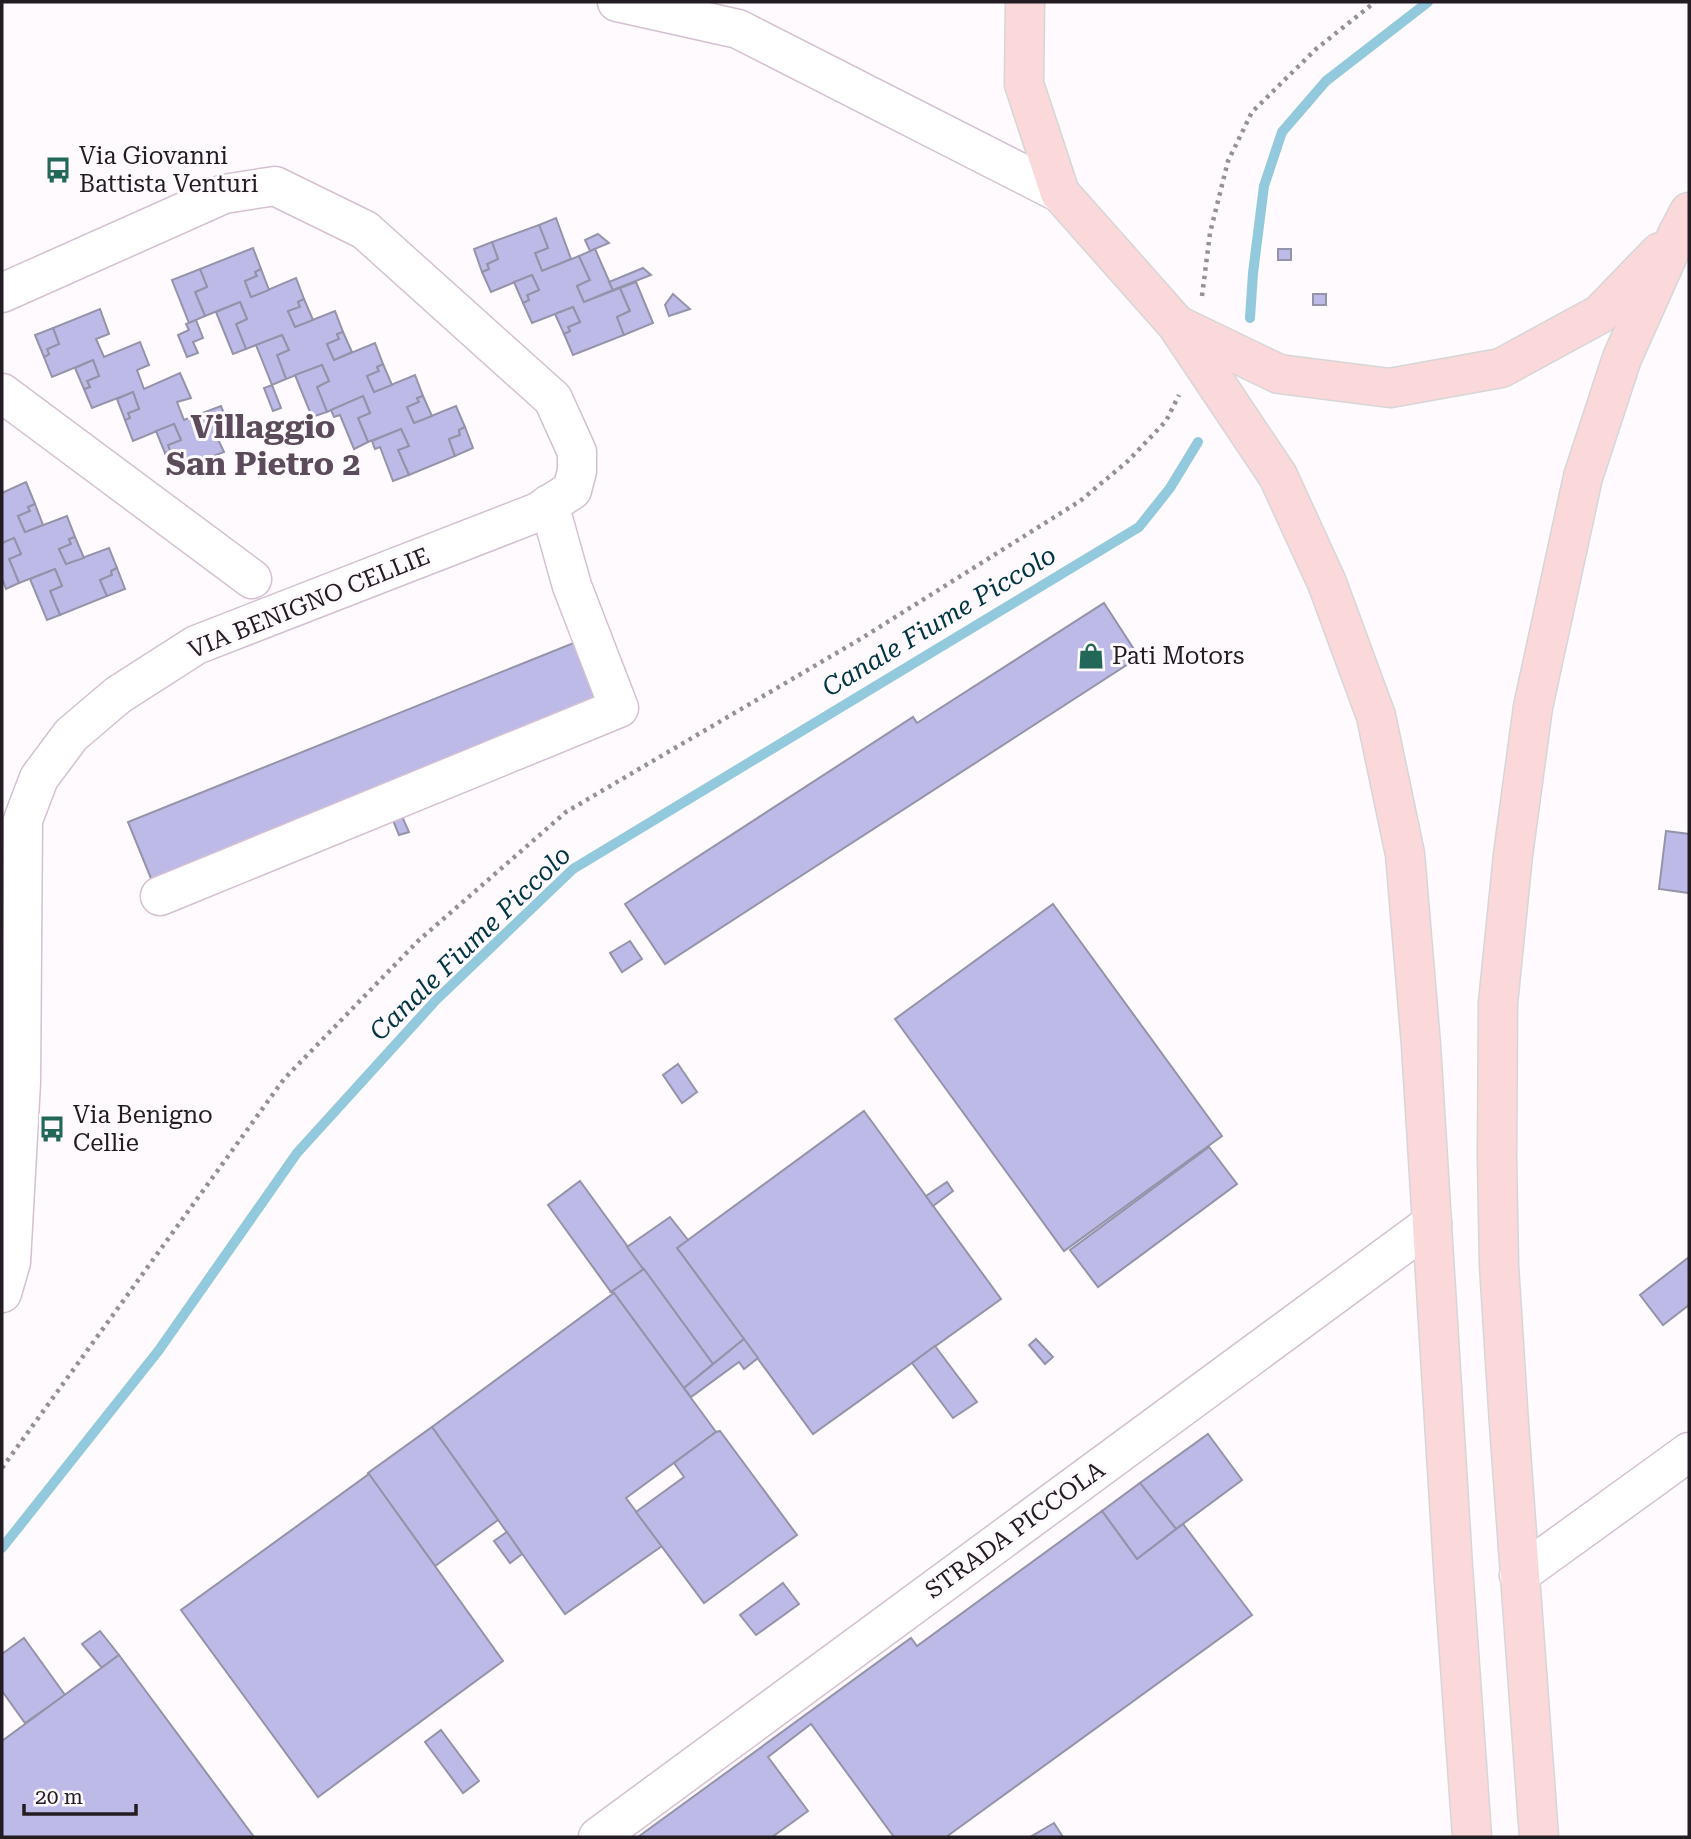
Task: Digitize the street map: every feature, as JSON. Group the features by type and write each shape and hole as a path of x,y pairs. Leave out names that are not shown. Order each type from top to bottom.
{"main road":[{"path":"1025,2 1024,85 1060,193 1189,312 1279,374 1390,388 1501,368 1600,314 1684,222"},
{"path":"1539,1837 1500,1278 1497,1157 1498,1003 1513,855 1533,707 1583,477 1622,358 1684,222"},
{"path":"1189,312 1278,476 1327,583 1376,716 1405,854 1421,1045 1472,1837"}],"street":[{"path":"617,2 738,29 1060,193"},
{"name":"VIA BENIGNO CELLIE","path":"2,293 223,194 275,186 365,230 553,399 577,452 577,471 572,490 538,512 196,645 118,695 71,735 38,778 23,820 21,1082 11,1262 2,1293"},
{"path":"2,393 252,579"},
{"path":"160,895 619,708 572,586 549,504"},
{"name":"STRADA PICCOLA","path":"598,1837 1432,1223"},
{"path":"1520,1575 1689,1452"}],"path":[{"path":"1189,312 1228,162 1252,112 1316,49 1375,2"},
{"path":"2,1468 284,1079 418,941 566,812 862,638 1080,501 1128,461 1166,421 1181,392"}],"building":[{"path":"556,218 571,259 542,271 535,253 548,248 539,225"},
{"path":"539,225 548,248 535,253 542,271 579,256 590,280 577,286 584,302 620,288 630,311 617,317 624,335 573,355 564,334 570,331 568,327 580,322 573,307 532,323 523,303 529,300 527,295 539,290 532,275 491,292 482,272 489,269 487,264 498,259 492,242"},
{"path":"598,234 609,243 590,251 585,240"},
{"path":"492,242 498,259 487,264 489,269 482,272 474,249"},
{"path":"253,248 261,269 255,272 257,276 245,281 251,297 296,278 304,299 298,302 300,307 288,311 295,327 335,311 343,332 337,334 339,339 327,344 334,360 375,343 383,364 377,367 379,371 367,376 374,392 415,375 423,396 417,398 419,402 407,407 414,423 456,406 465,427 459,430 460,435 449,439 455,456 409,475 398,450 409,446 401,429 368,442 358,418 370,413 363,396 327,412 317,387 329,381 322,365 286,379 277,355 289,350 282,335 246,349 236,324 247,319 240,302 205,316 195,292 207,287 200,269"},
{"path":"595,249 613,290 584,302 577,286 590,280 579,256"},
{"path":"1278,249 1291,249 1291,260 1278,260"},
{"path":"643,268 651,275 613,290 609,282"},
{"path":"200,269 207,287 195,292 205,316 189,323 172,280"},
{"path":"261,269 269,290 251,297 245,281 257,276 255,272"},
{"path":"532,275 539,290 527,295 529,300 523,303 514,282"},
{"path":"636,282 653,323 624,335 617,317 630,311 620,288"},
{"path":"673,294 690,309 669,316 665,305"},
{"path":"1313,294 1326,294 1326,305 1313,305"},
{"path":"304,299 313,320 295,327 288,311 300,307 298,302"},
{"path":"240,302 247,319 236,324 246,349 233,354 216,312"},
{"path":"573,307 580,322 568,327 570,331 564,334 555,314"},
{"path":"100,309 109,334 96,339 104,357 140,342 149,365 137,370 144,389 180,373 191,398 177,402 184,420 221,406 230,429 216,435 224,452 172,472 165,453 170,451 168,445 181,440 174,424 133,441 125,420 130,418 128,413 139,409 133,392 92,408 84,389 90,387 87,381 99,376 93,360 52,377 44,357 49,354 47,349 59,344 53,328"},
{"path":"196,320 203,338 193,342 198,353 187,357 178,335 189,330 186,324"},
{"path":"53,328 59,344 47,349 49,354 44,357 35,335"},
{"path":"343,332 352,352 334,360 327,344 339,339 337,334"},
{"path":"282,335 289,350 277,355 286,379 272,385 256,345"},
{"path":"93,360 99,376 87,381 90,387 84,389 75,368"},
{"path":"383,364 392,385 374,392 367,376 379,371 377,367"},
{"path":"322,365 329,381 317,387 327,412 312,417 295,375"},
{"path":"272,385 281,408 273,411 264,388"},
{"path":"133,392 139,409 128,413 130,418 125,420 117,399"},
{"path":"363,396 370,413 358,418 368,442 354,449 340,415 334,417 331,410"},
{"path":"423,396 432,416 414,423 407,407 419,402 417,398"},
{"path":"174,424 181,440 168,445 170,451 165,453 156,431"},
{"path":"465,427 473,448 455,456 449,439 460,435 459,430"},
{"path":"401,429 409,446 398,450 409,475 393,481 380,447 375,449 372,441"},
{"path":"26,482 35,504 28,507 30,511 18,516 25,532 67,516 75,537 69,539 71,544 59,549 66,564 109,548 117,568 111,571 112,575 100,580 107,596 60,615 50,591 62,586 55,569 19,583 9,559 21,554 14,538 2,543 2,493"},
{"path":"35,504 43,525 25,532 18,516 30,511 28,507"},
{"path":"75,537 84,558 66,564 59,549 71,544 69,539"},
{"path":"14,538 21,554 9,559 19,583 6,589 2,578 2,543"},
{"path":"117,568 125,589 107,596 100,580 112,575 111,571"},
{"path":"55,569 62,586 50,591 60,615 47,620 30,579"},
{"path":"1104,603 1139,657 665,964 625,904 913,717 917,723"},
{"path":"576,642 599,701 152,881 128,822"},
{"path":"401,814 409,832 399,835 392,818"},
{"path":"1666,831 1689,834 1689,893 1659,889"},
{"path":"1053,904 1222,1136 1064,1251 895,1019"},
{"path":"630,941 642,959 622,972 610,953"},
{"path":"678,1064 697,1092 682,1103 663,1075"},
{"path":"864,1111 1001,1299 813,1434 677,1248"},
{"path":"1209,1147 1237,1184 1098,1287 1070,1250"},
{"path":"580,1181 644,1269 611,1292 548,1205"},
{"path":"947,1182 953,1191 933,1206 926,1196"},
{"path":"670,1217 688,1240 677,1248 744,1339 713,1364 627,1247"},
{"path":"1689,1257 1689,1305 1663,1325 1640,1295"},
{"path":"644,1269 713,1364 684,1388 611,1292"},
{"path":"614,1293 716,1432 626,1498 662,1546 565,1614 432,1427"},
{"path":"744,1339 758,1358 744,1369 739,1362 691,1397 684,1388"},
{"path":"1036,1339 1053,1357 1045,1364 1029,1345"},
{"path":"935,1346 977,1402 953,1418 912,1363"},
{"path":"432,1427 498,1520 435,1566 368,1473"},
{"path":"720,1431 797,1535 704,1603 636,1512 684,1477 674,1463"},
{"path":"1208,1434 1242,1480 1176,1529 1140,1483"},
{"path":"369,1474 503,1661 318,1797 181,1610"},
{"path":"1140,1483 1176,1529 1137,1559 1102,1511"},
{"path":"1102,1511 1137,1559 1183,1524 1252,1615 946,1837 894,1837 811,1724 768,1757 808,1811 772,1837 638,1837 911,1638 917,1646"},
{"path":"507,1532 522,1554 510,1563 494,1541"},
{"path":"783,1583 799,1604 756,1635 740,1615"},
{"path":"100,1631 119,1655 102,1668 82,1644"},
{"path":"24,1638 65,1695 25,1723 2,1691 2,1654"},
{"path":"119,1655 254,1837 2,1837 2,1741"},
{"path":"441,1730 479,1781 463,1793 425,1742"},
{"path":"1054,1823 1063,1837 1030,1837"}],"waterway":[{"name":"Canale Fiume Piccolo","path":"1250,318 1264,186 1282,132 1326,81 1428,2"},
{"name":"Canale Fiume Piccolo","path":"2,1548 159,1350 297,1153 436,1000 573,869 1139,527 1170,488 1198,442"}],"place":[{"name":"Via Giovanni Battista Venturi","path":"58,170"},
{"name":"Pati Motors","path":"1091,656"},
{"name":"Via Benigno Cellie","path":"52,1129"}],"district":[{"name":"Villaggio San Pietro 2","path":"263,446"}]}
